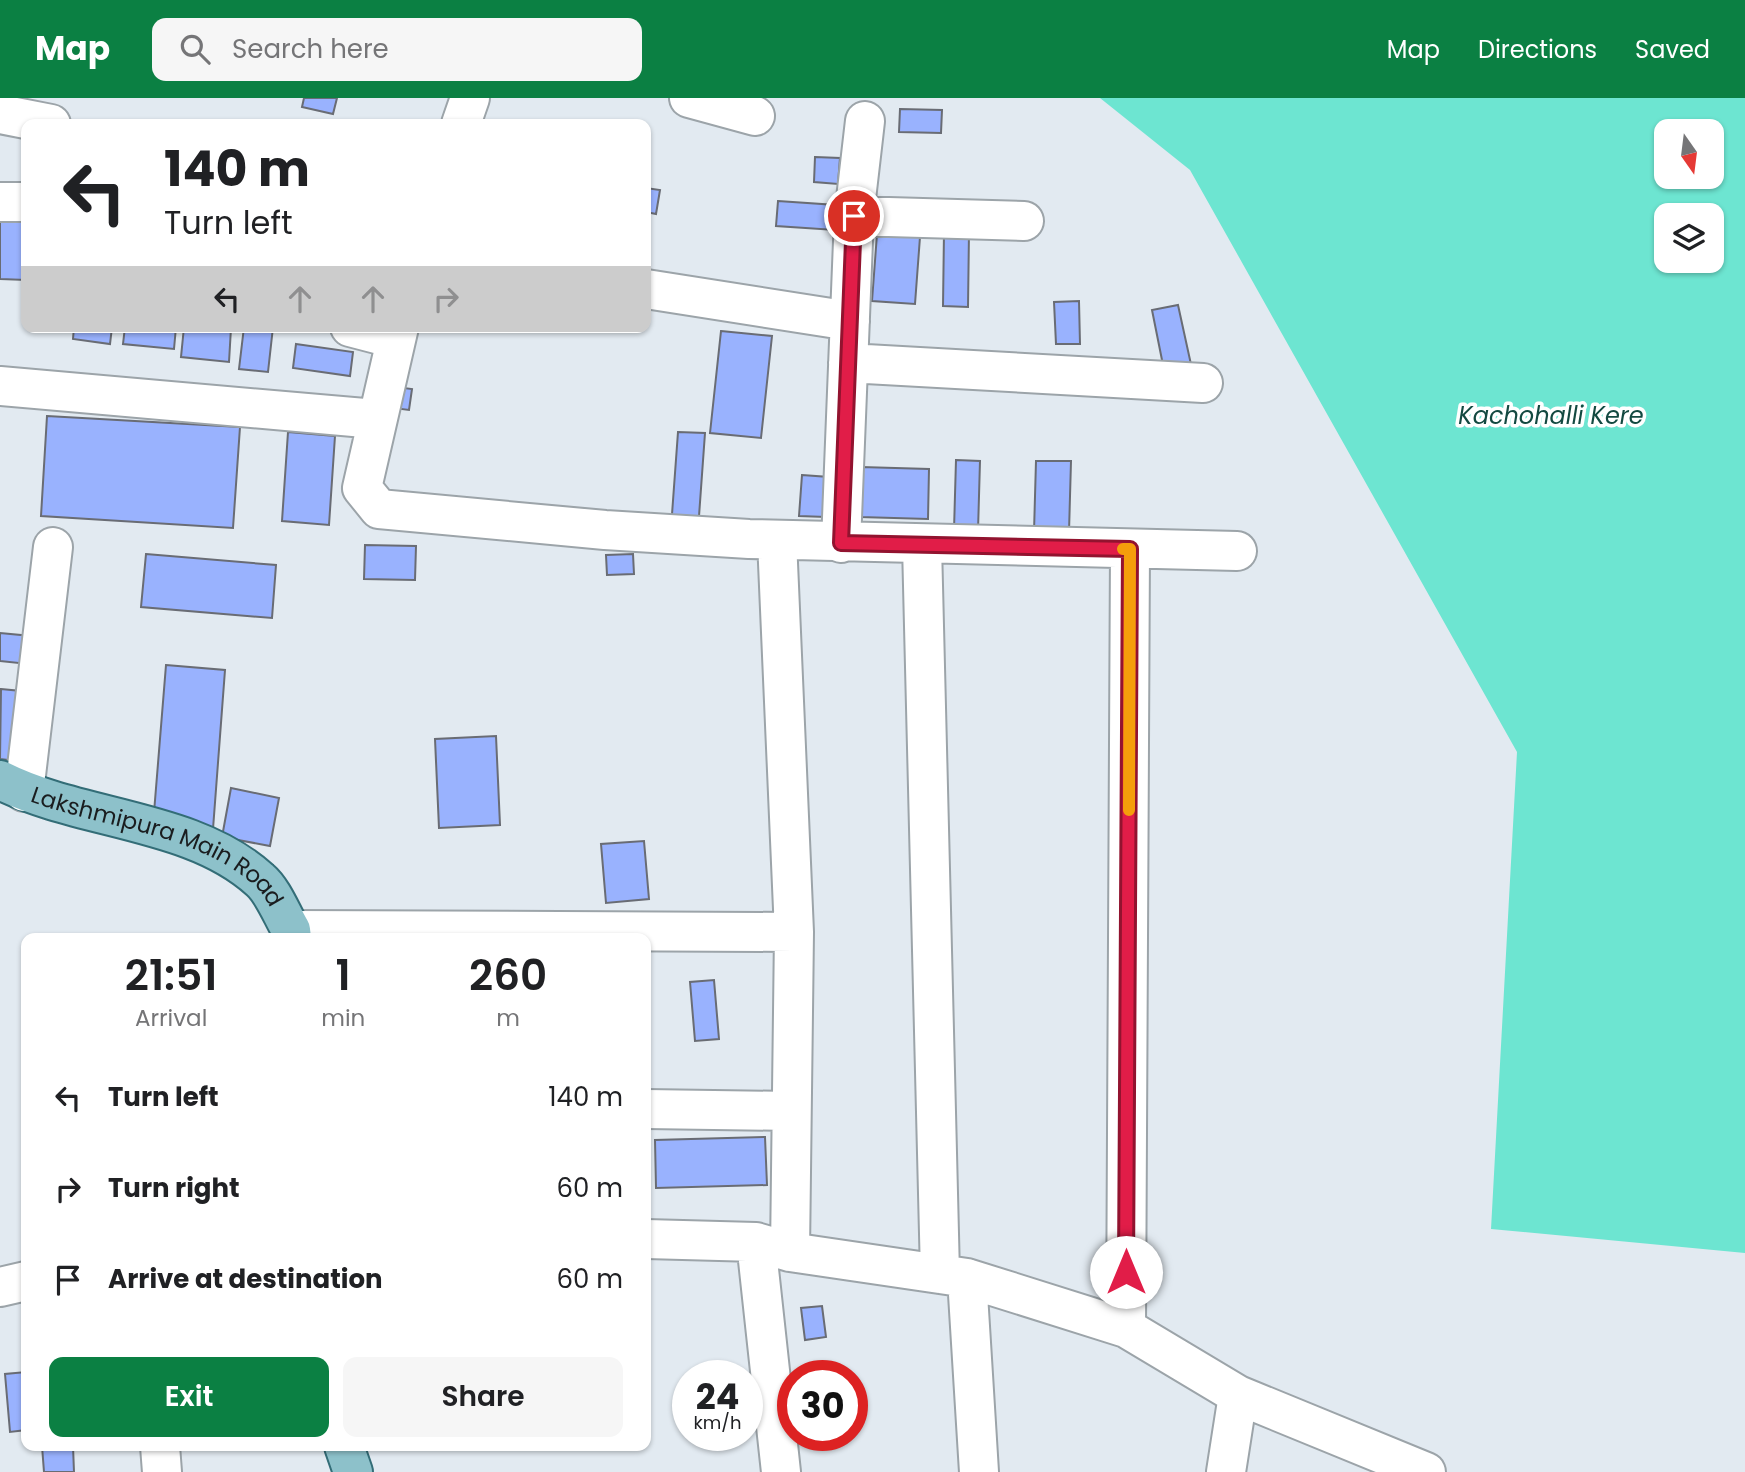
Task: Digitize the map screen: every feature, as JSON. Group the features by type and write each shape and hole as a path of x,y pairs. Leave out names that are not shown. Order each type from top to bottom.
{"main road":[{"name":"Lakshmipura Main Road","path":"12,786 62,806 205,843 262,881 290,933"},
{"path":"346,1451 353,1472"}],"street":[{"path":"463,119 470,98"},
{"path":"689,98 755,116"},
{"path":"0,114 26,119"},
{"path":"841,543 854,216 865,121"},
{"path":"0,202 21,202"},
{"path":"854,216 1024,221"},
{"path":"651,290 850,321"},
{"path":"398,333 362,488 379,509 605,530 777,540 1237,551"},
{"path":"848,363 1203,383"},
{"path":"0,386 376,419"},
{"path":"777,540 793,932 790,1111 773,1247 780,1472"},
{"path":"922,544 953,1276 979,1472"},
{"path":"12,786 53,547"},
{"path":"1126,1328 1130,549"},
{"path":"542,933 793,932"},
{"path":"651,1109 790,1111"},
{"path":"651,1239 773,1247 953,1276 1126,1328 1238,1395 1386,1464 1426,1472"},
{"path":"0,1287 21,1282"},
{"path":"1226,1472 1238,1395"},
{"path":"160,1451 162,1472"}],"water":[{"name":"Kachohalli Kere","path":"1100,98 1745,98 1745,1253 1491,1229 1517,752 1190,170"}],"building":[{"path":"304,98 337,98 333,114 302,107"},
{"path":"900,109 942,110 941,133 899,132"},
{"path":"815,157 840,158 838,184 814,182"},
{"path":"651,189 660,190 656,214 651,213"},
{"path":"778,201 836,205 835,230 776,226"},
{"path":"0,216 21,217 21,280 0,279"},
{"path":"944,232 969,232 968,307 943,306"},
{"path":"877,234 920,237 915,304 872,301"},
{"path":"1079,301 1080,344 1056,344 1054,302"},
{"path":"1178,305 1192,369 1165,375 1152,310"},
{"path":"721,331 772,336 761,438 710,433"},
{"path":"74,333 111,333 110,344 73,339"},
{"path":"124,333 175,333 174,349 123,344"},
{"path":"183,333 231,333 229,362 181,357"},
{"path":"243,333 272,333 268,372 239,369"},
{"path":"296,344 353,352 350,376 293,368"},
{"path":"388,386 412,389 409,410 385,407"},
{"path":"47,416 240,427 233,528 41,516"},
{"path":"288,432 335,436 329,525 282,521"},
{"path":"678,432 705,433 698,530 671,528"},
{"path":"956,460 980,461 978,531 954,530"},
{"path":"1036,461 1071,461 1069,532 1034,532"},
{"path":"861,467 929,469 928,519 860,517"},
{"path":"802,475 829,477 826,517 799,516"},
{"path":"365,545 416,546 415,580 364,579"},
{"path":"146,554 276,565 272,618 141,607"},
{"path":"633,554 634,574 607,575 606,555"},
{"path":"0,633 31,636 28,664 0,661"},
{"path":"166,665 225,670 213,829 153,825"},
{"path":"1,689 21,691 16,761 0,759"},
{"path":"496,736 500,825 439,828 435,739"},
{"path":"231,788 279,798 270,846 222,837"},
{"path":"644,841 649,899 606,903 601,844"},
{"path":"714,980 719,1039 695,1041 690,982"},
{"path":"765,1137 767,1185 656,1188 655,1140"},
{"path":"822,1306 826,1337 805,1340 801,1308"},
{"path":"21,1372 21,1431 10,1432 5,1374"},
{"path":"42,1451 73,1451 74,1472 44,1472"}],"slow traffic":[{"path":"1123,549 1130,549 1129,810"}],"route":[{"path":"854,216 841,543 1130,549 1126,1272"}]}
